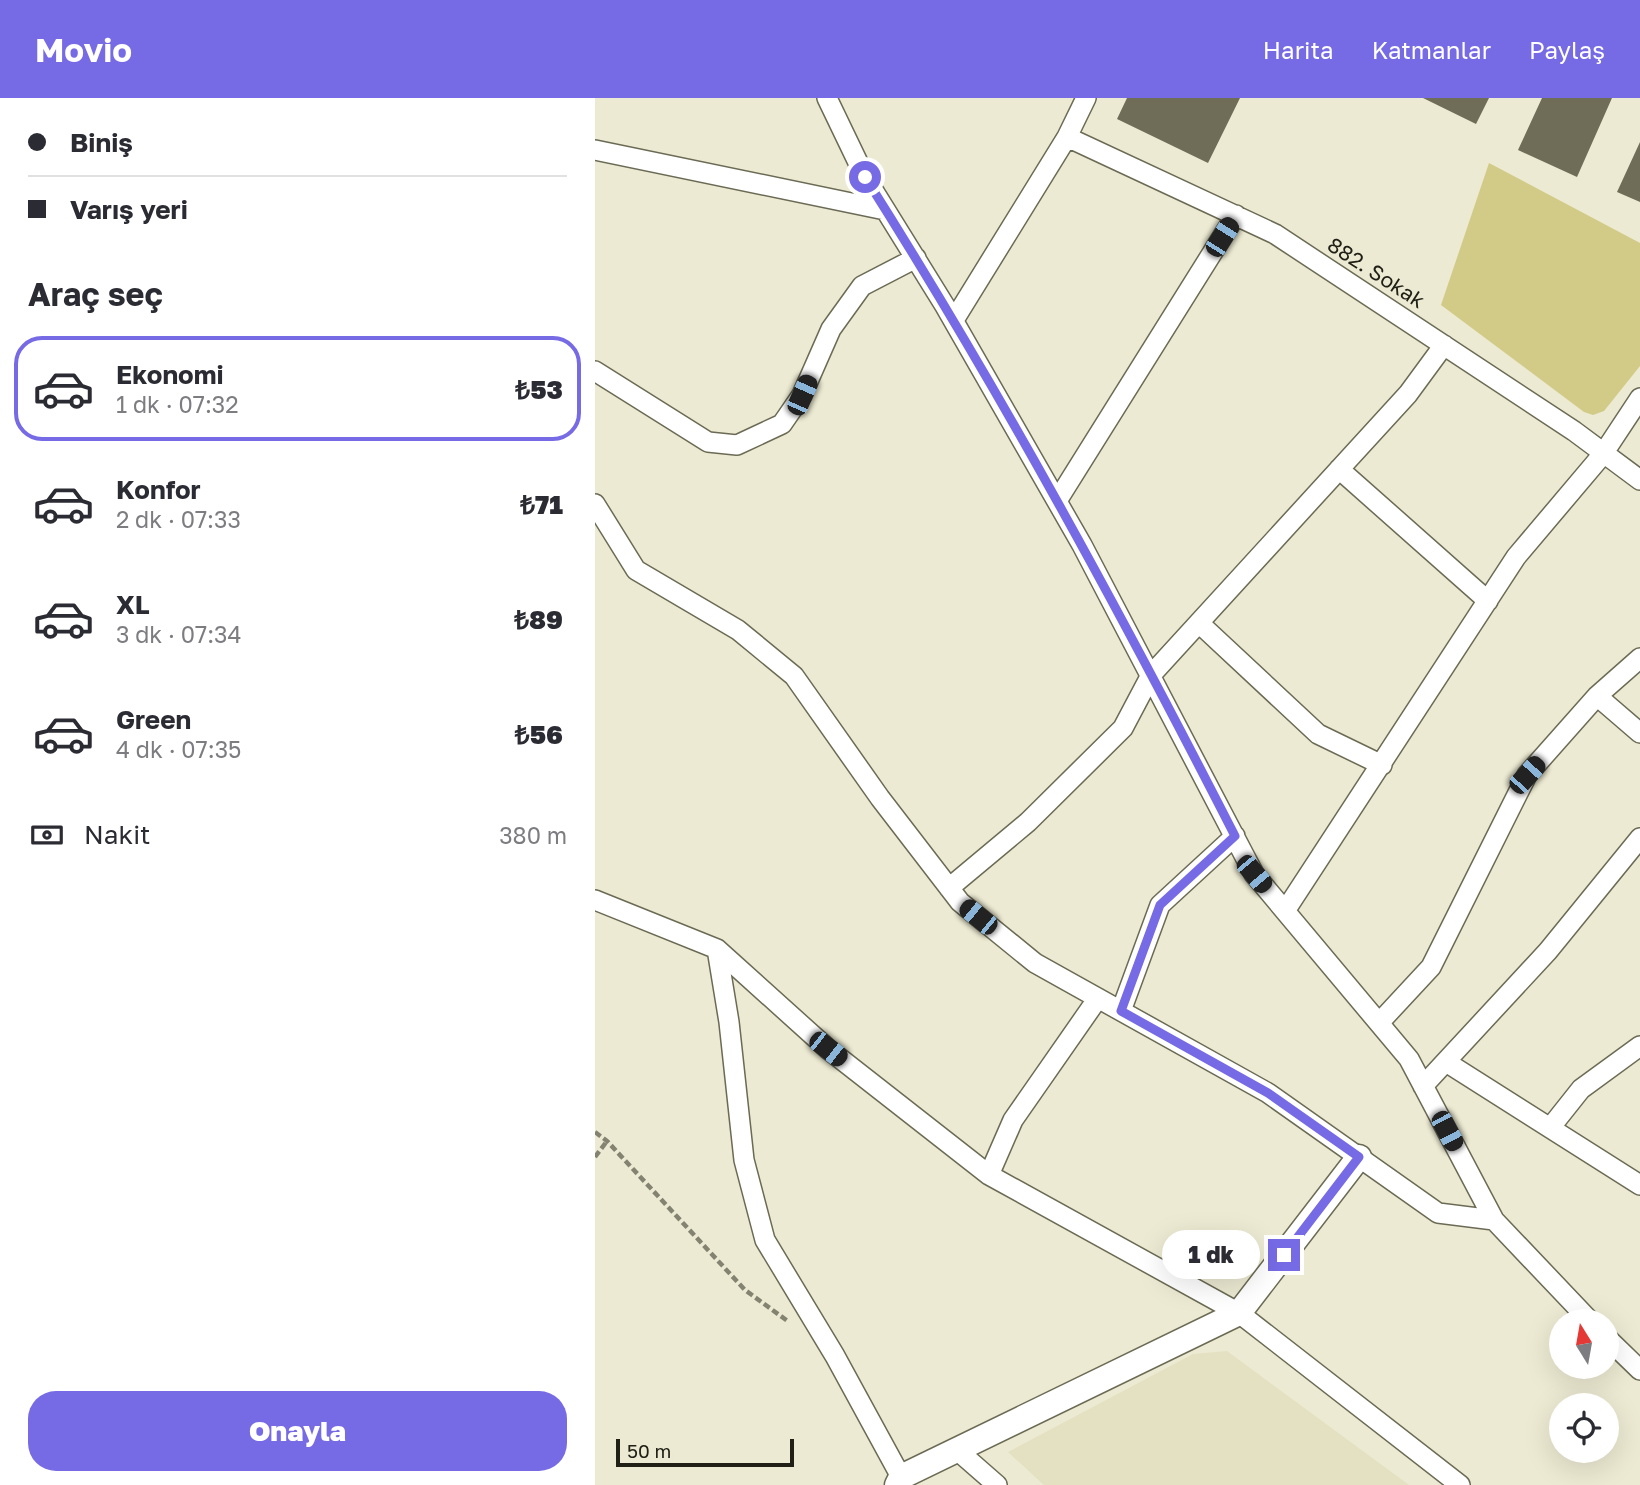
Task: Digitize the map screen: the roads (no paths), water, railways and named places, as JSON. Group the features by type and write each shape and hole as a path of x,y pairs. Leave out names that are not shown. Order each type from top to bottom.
{"street":[{"path":"827,98 865,177 954,320 1058,501 1254,874 1409,1059 1495,1220 1579,1309"},
{"path":"954,320 1067,137 1086,98"},
{"name":"882. Sokak","path":"1067,137 1275,233 1574,431 1640,480"},
{"path":"595,150 885,210"},
{"path":"1058,501 1236,215"},
{"path":"595,371 708,442 737,445 782,424 802,395 831,329 862,286 916,258"},
{"path":"949,888 1028,822 1123,728 1151,675 1408,394 1444,345"},
{"path":"1285,911 1516,557 1604,454 1640,398"},
{"path":"1339,469 1488,601"},
{"path":"595,504 636,570 738,630 794,676 880,799 960,902 1035,963 1268,1093 1438,1213 1495,1220"},
{"path":"1199,623 1318,734 1381,765"},
{"path":"1379,1023 1431,967 1527,775 1597,696 1640,658"},
{"path":"1597,696 1640,733"},
{"path":"1121,1011 1160,905 1235,836"},
{"path":"1423,1086 1548,951 1640,838"},
{"path":"595,900 717,949 828,1049 989,1175 1239,1314 1460,1485"},
{"path":"717,949 729,1022 744,1160 765,1240 835,1356 899,1481 957,1450 1239,1314 1359,1157"},
{"path":"989,1175 1013,1120 1098,998"},
{"path":"1550,1128 1581,1089 1640,1045"},
{"path":"1446,1062 1640,1185"},
{"path":"1619,1350 1640,1370"},
{"path":"957,1450 997,1485"}]}
